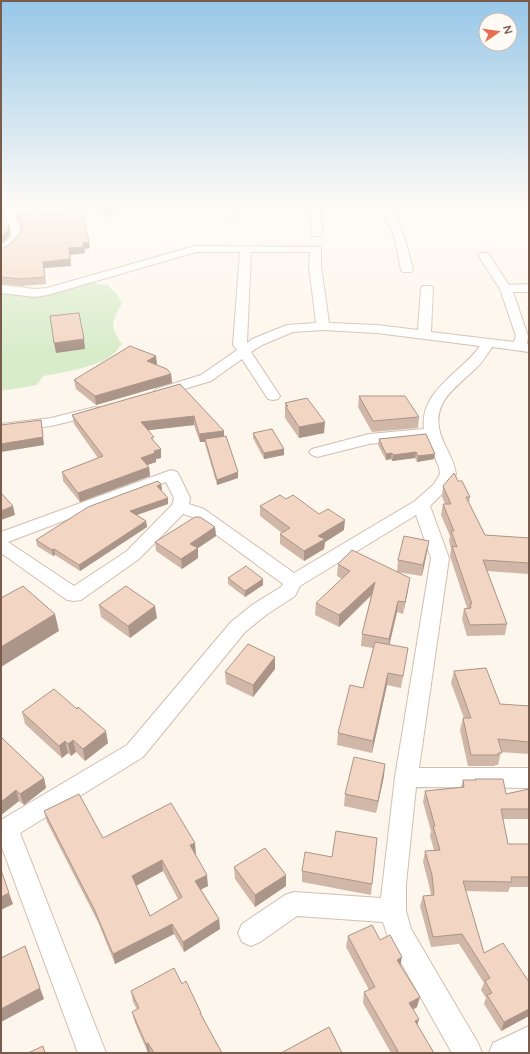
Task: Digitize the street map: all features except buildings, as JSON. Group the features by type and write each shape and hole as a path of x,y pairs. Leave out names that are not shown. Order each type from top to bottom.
{"street":[{"path":"1,289 35,293 48,291 167,256"},
{"path":"246,256 240,345 273,396"},
{"path":"316,256 315,266 323,326"},
{"path":"403,256 406,270"},
{"path":"147,396 206,378 257,342 291,328 323,326 377,329 525,347 506,289 485,256"},
{"path":"424,334 427,288"},
{"path":"506,289 529,288"},
{"path":"92,1053 4,830 135,751 238,627 259,610 288,591 292,582 421,505 446,480 448,469 443,454 434,440 430,426 431,414 441,393 477,360 489,342"},
{"path":"1,428 51,422 110,407"},
{"path":"317,452 369,439 432,433"},
{"path":"1,538 170,475 182,498 180,507 133,555 74,595 1,545"},
{"path":"421,505 440,558 406,777 394,884 393,911 399,934 468,1053"},
{"path":"180,507 198,513 292,582"},
{"path":"406,777 529,778"},
{"path":"251,933 294,904 393,911"},
{"path":"503,1053 529,1040"}],"green space":[{"path":"94,283 108,285 119,297 122,303 113,324 115,332 122,344 105,360 69,371 43,376 37,385 1,391 1,292 46,295"}]}
